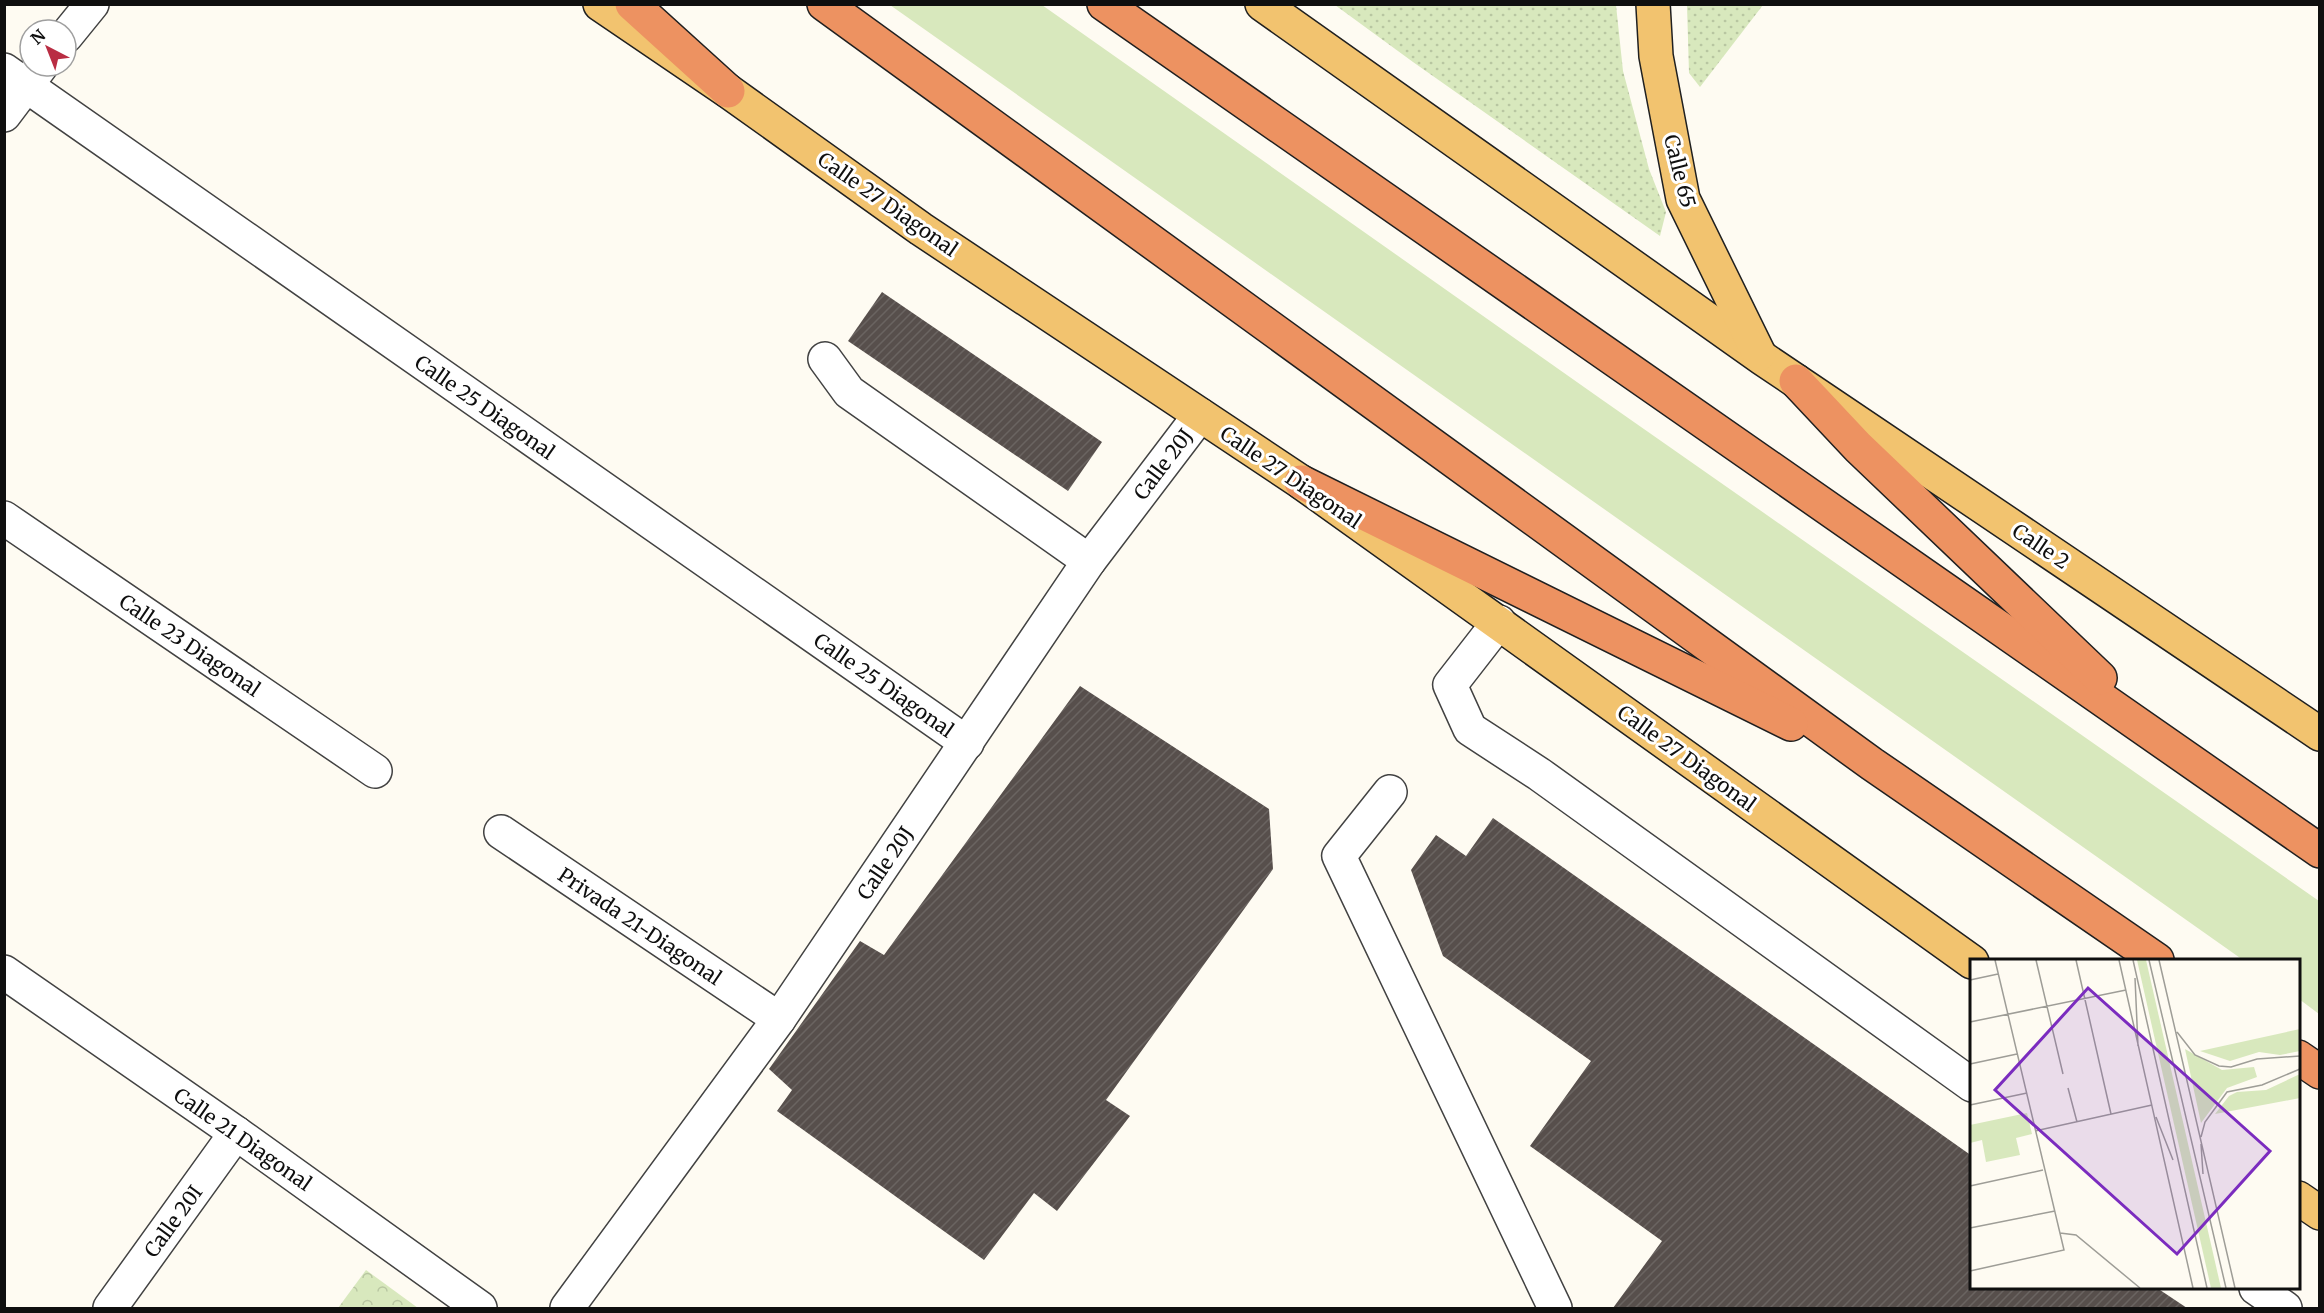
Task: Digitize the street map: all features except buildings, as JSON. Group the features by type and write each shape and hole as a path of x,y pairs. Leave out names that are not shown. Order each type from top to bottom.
{"highway":[{"path":"632,4 728,91"},
{"path":"824,4 1872,764 2156,959"},
{"path":"1104,4 2319,851"},
{"path":"1796,381 1858,447 2177,752"},
{"path":"1301,482 1872,764"},
{"path":"2300,1058 2319,1072"}],"main road":[{"name":"Calle 27 Diagonal","path":"600,4 728,91 921,229 1301,482 1970,961"},
{"name":"Calle 2","path":"1262,4 1762,358 2319,734"},
{"name":"Calle 65","path":"1653,4 1656,56 1683,199 1762,358"},
{"path":"2300,1199 2319,1213"}],"street":[{"path":"78,21 92,4"},
{"path":"4,115 22,78"},
{"name":"Calle 25 Diagonal","path":"30,78 967,743"},
{"path":"825,359 849,392 1089,561"},
{"name":"Calle 20J","path":"567,1308 779,1019 1089,561 1200,415"},
{"name":"Calle 23 Diagonal","path":"4,518 375,771"},
{"path":"1499,622 1450,685 1470,729 1539,774 1970,1084"},
{"path":"1390,792 1339,856 1554,1308"},
{"name":"Privada 21-Diagonal","path":"501,832 779,1019"},
{"name":"Calle 21 Diagonal","path":"4,972 236,1133 480,1308"},
{"name":"Calle 20I","path":"110,1308 236,1133"},
{"path":"2259,1289 2285,1308"}],"green space":[{"path":"890,5 1042,5 2319,901 2319,1014 2300,1000 2300,959 2242,959"},
{"path":"1335,5 1616,5 1623,71 1649,169 1666,212 1660,236 1413,62"},
{"path":"1687,5 1763,5 1700,87 1689,73"},
{"path":"366,1270 418,1308 338,1308"}]}
